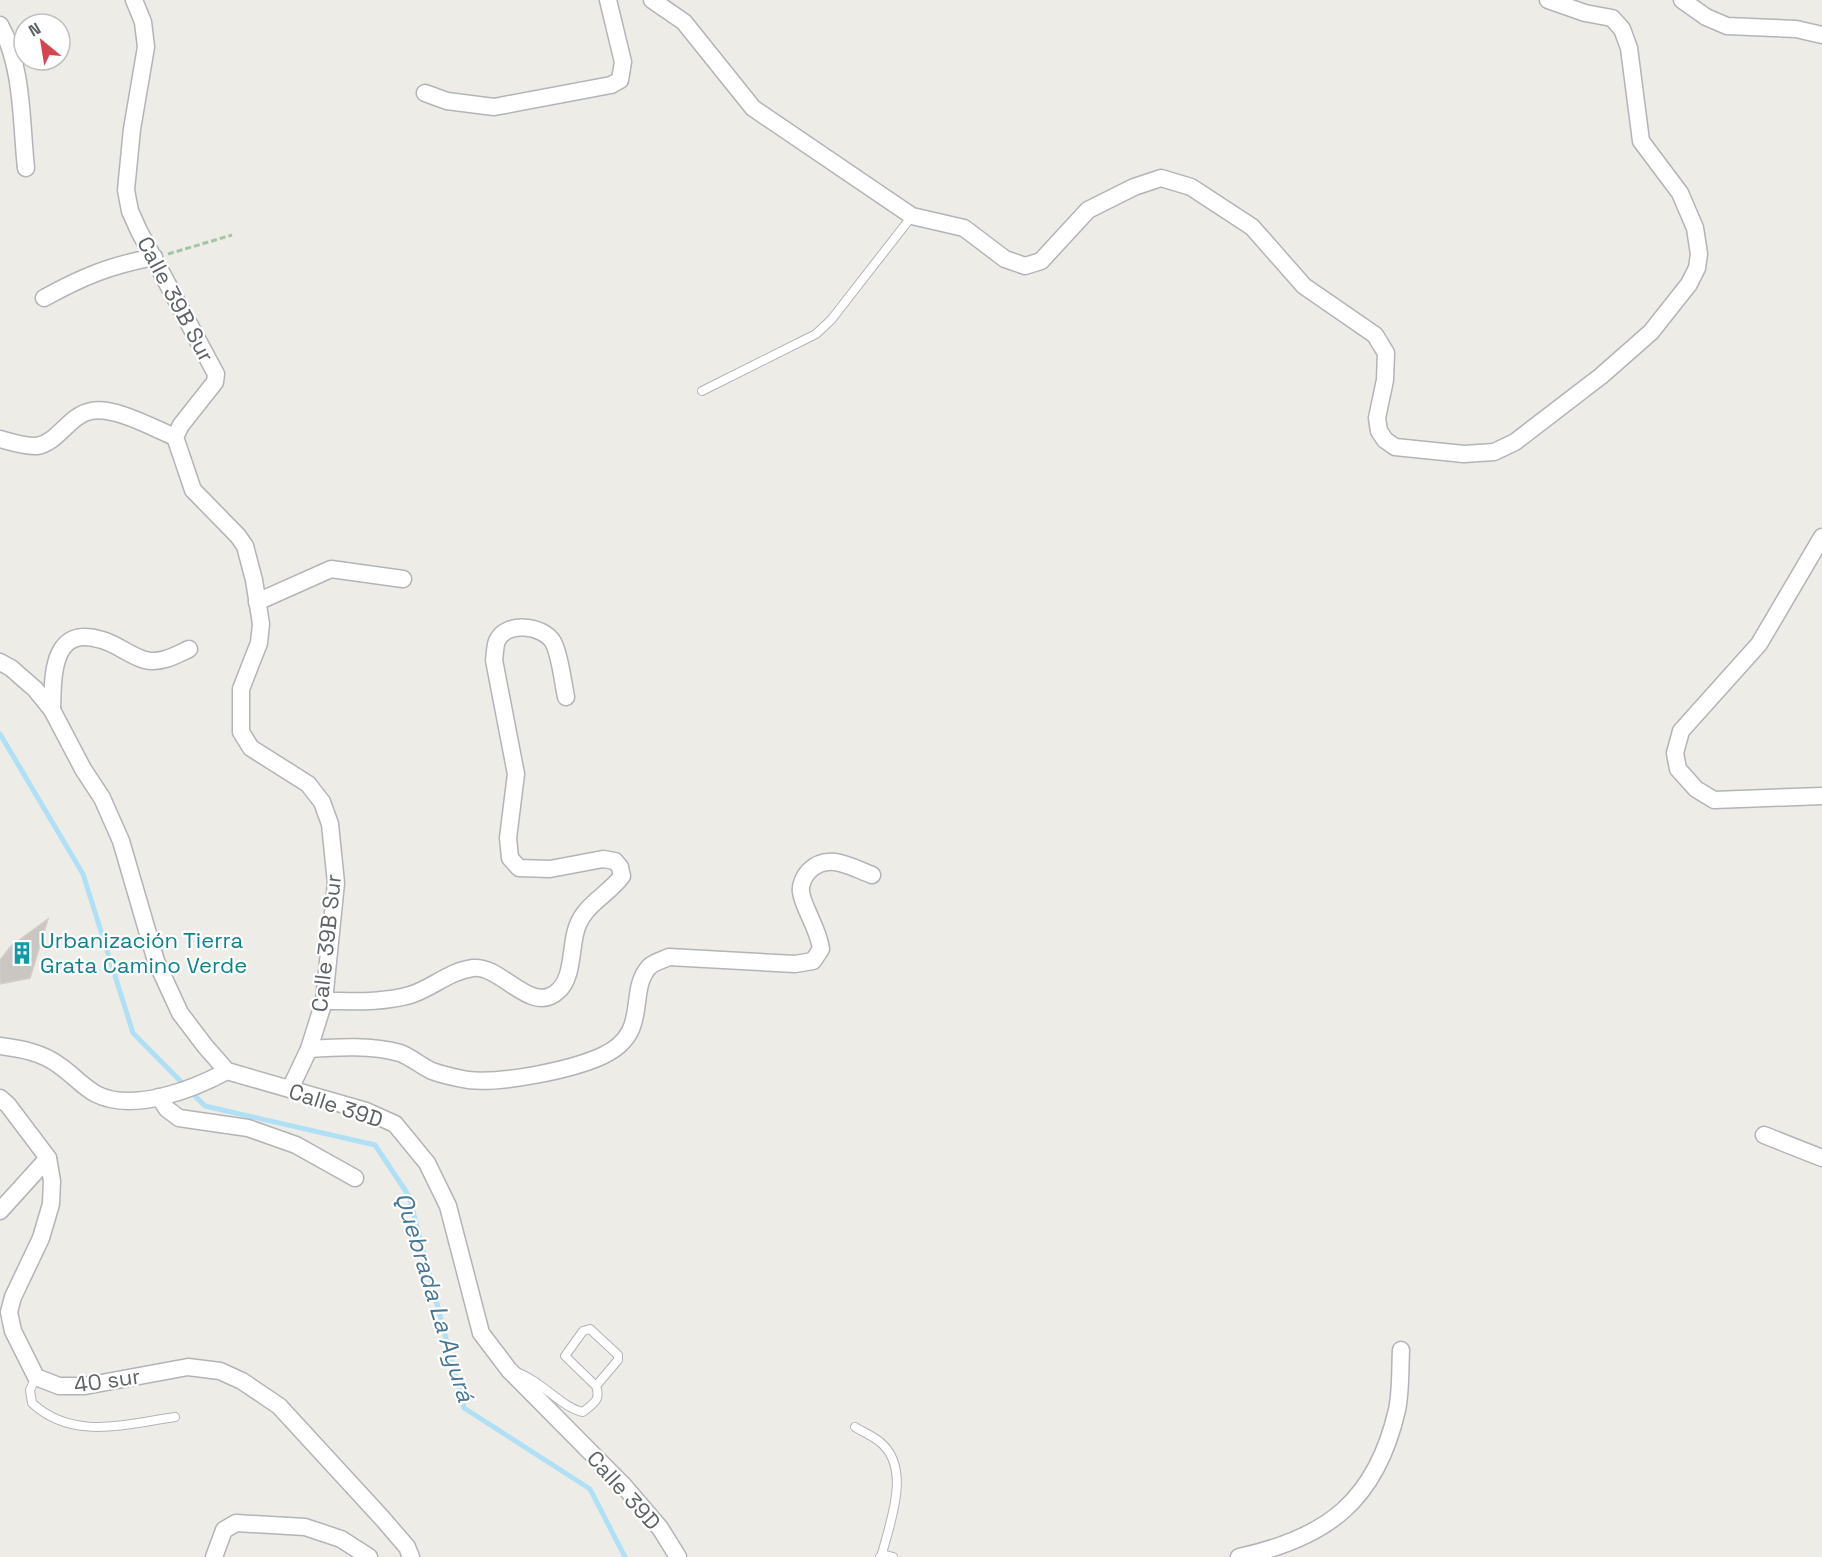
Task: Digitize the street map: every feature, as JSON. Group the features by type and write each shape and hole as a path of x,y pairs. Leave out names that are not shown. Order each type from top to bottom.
{"street":[{"name":"Calle 39B Sur","path":"134,0 143,22 146,47 132,129 126,190 130,212 216,374 210,390 181,425 175,437 192,490 245,546 261,624 259,643 241,689 241,732 251,748 308,784 322,802 330,824 336,883 324,1001 309,1049 290,1089"},
{"path":"425,93 447,101 494,107 611,85 620,80 623,63 608,0"},
{"path":"652,0 684,22 753,108 912,216 964,228 1005,259 1025,266 1041,261 1088,210 1134,186 1161,178 1191,187 1252,227 1304,286 1376,335 1386,353 1385,380 1377,418 1379,431 1385,440 1395,447 1464,454 1494,452 1536,428 1651,332 1689,284 1697,268 1695,228 1680,193 1641,141 1629,48 1622,29 1612,18 1585,13 1548,0"},
{"path":"1682,0 1706,17 1727,26 1796,28 1822,36"},
{"path":"0,25 11,51 15,72 26,168"},
{"path":"44,298 90,273 154,257"},
{"path":"0,439 39,446 90,411 106,411 175,437"},
{"path":"1822,537 1759,644 1681,731 1675,753 1678,769 1696,789 1714,800 1822,796"},
{"path":"257,602 331,569 403,579"},
{"path":"324,1001 386,1000 412,994 445,977 473,968 493,970 527,995 541,999 557,993 566,982 577,927 584,912 622,876 620,867 615,861 603,859 550,869 519,868 510,858 508,838 516,774 494,660 497,641 506,631 524,627 543,631 554,643 566,698"},
{"path":"52,710 54,661 64,645 82,638 103,640 146,660 164,660 189,649"},
{"path":"0,662 35,689 52,710 83,769 102,798 121,841 156,961 180,1013 227,1071 204,1083 165,1095 113,1101 95,1094 58,1064 27,1049 0,1046"},
{"path":"309,1049 369,1049 400,1054 432,1071 468,1080 524,1077 575,1064 604,1055 626,1038 637,1017 641,980 650,966 669,957 795,964 813,961 821,949 819,932 801,892 804,876 816,864 834,861 872,875"},
{"name":"Calle 39D","path":"227,1071 366,1111 396,1124 427,1163 448,1206 481,1333 509,1370 624,1486 660,1528 678,1557"},
{"path":"165,1095 167,1109 179,1118 248,1128 296,1145 355,1178"},
{"path":"0,1098 48,1158 52,1181 51,1204 41,1238 16,1289 9,1312 13,1331 36,1377"},
{"path":"1764,1135 1822,1158"},
{"path":"0,1211 48,1158"},
{"path":"1239,1557 1274,1549 1316,1532 1345,1512 1369,1479 1384,1450 1398,1408 1401,1350"},
{"name":"40 sur","path":"36,1377 59,1386 85,1386 188,1367 220,1371 242,1381 279,1406 407,1554"},
{"path":"214,1557 224,1530 236,1523 305,1527 341,1539 369,1557"}],"lane":[{"path":"702,391 816,334 831,320 912,216"},
{"path":"509,1370 532,1378 574,1410 582,1412 597,1400 599,1394 596,1386 565,1356 583,1331 590,1329 618,1355 618,1360 596,1386"},
{"path":"36,1377 30,1390 32,1403 46,1416 75,1425 110,1428 175,1417"},
{"path":"855,1427 880,1442 890,1454 896,1468 896,1492 881,1556 893,1557"}],"path":[{"path":"154,257 232,235"}],"building":[{"name":"Urbanización Tierra Grata Camino Verde","path":"48,919 30,978 0,984 0,960 11,946"}],"waterway":[{"name":"Quebrada La Ayurá","path":"0,734 83,874 133,1033 205,1106 375,1145 409,1196 464,1408 590,1489 625,1557"}],"place":[{"name":"Urbanización Tierra Grata Camino Verde","path":"22,953"}]}
